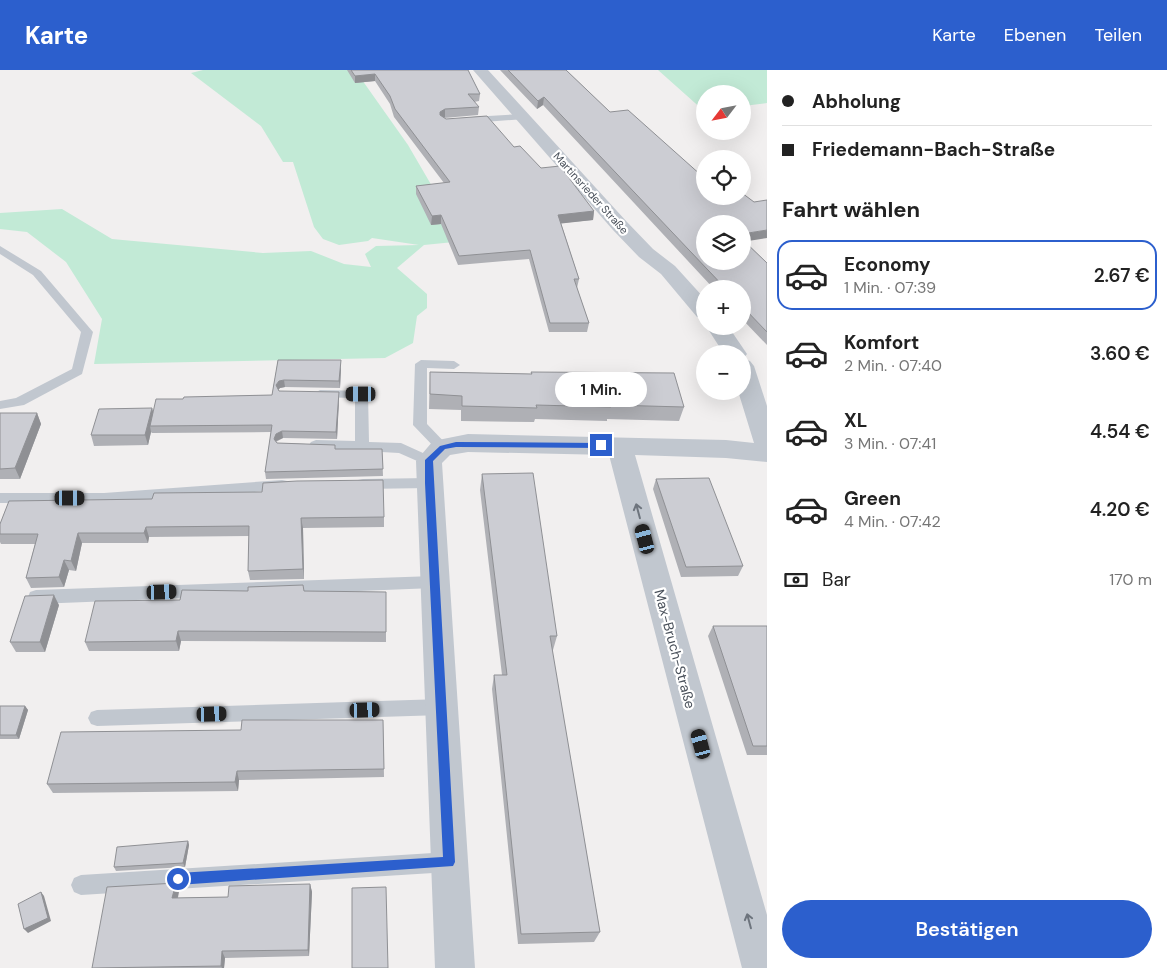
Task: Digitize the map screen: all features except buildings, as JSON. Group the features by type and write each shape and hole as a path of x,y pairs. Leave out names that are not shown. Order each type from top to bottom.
{"street":[{"name":"Martinsrieder Straße","path":"480,70 620,226 646,253 668,270 696,302"},
{"path":"751,397 767,444"},
{"path":"455,968 434,582 433,464 468,443 726,449 767,453"},
{"name":"Max-Bruch-Straße","path":"620,446 762,968"}],"lane":[{"path":"464,120 522,117"},
{"path":"0,249 38,273 87,332 78,371 19,402 0,405"},
{"path":"433,464 420,425 420,364 454,365"},
{"path":"304,394 361,394 362,446"},
{"path":"303,445 401,448 433,464"},
{"path":"345,484 433,464"},
{"path":"0,498 104,498 298,484"},
{"path":"27,597 434,582"},
{"path":"97,718 442,707"},
{"path":"81,885 449,862"}],"green space":[{"path":"203,70 355,70 408,145 464,241 424,245 397,268 427,294 427,308 417,316 413,343 385,358 94,364 102,319 66,262 27,232 0,229 0,213 62,209 112,239 263,253 311,251 344,264 371,267 365,254 376,246 419,245 372,238 368,241 339,245 323,239 314,227 293,162 283,162 261,126 191,73"},
{"path":"658,70 767,70 767,103 751,105 751,85 696,85 696,104"}],"route":[{"path":"178,879 449,862 429,460 442,448 456,444 601,445"}]}
